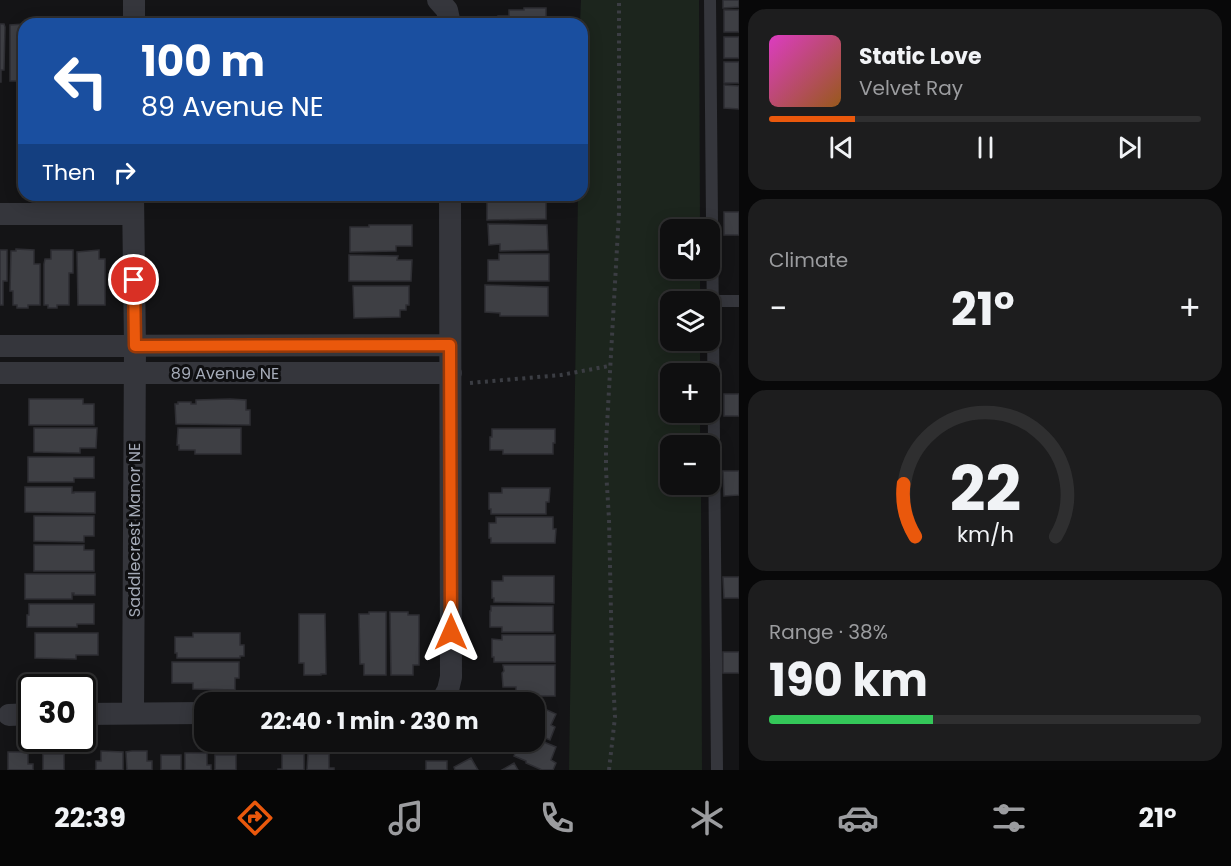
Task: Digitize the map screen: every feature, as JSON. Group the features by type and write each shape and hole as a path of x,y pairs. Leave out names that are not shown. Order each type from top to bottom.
{"street":[{"path":"134,0 134,18"},
{"path":"438,0 447,10 449,18"},
{"path":"447,692 451,677 450,201"},
{"path":"0,214 133,204"},
{"name":"Saddlecrest Manor NE","path":"133,204 135,346 133,713"},
{"name":"89 Avenue NE","path":"0,346 135,346 451,366"},
{"name":"89 Avenue NE","path":"0,373 135,373 451,366"},
{"path":"96,714 194,713"}],"lane":[{"path":"710,0 713,291"},
{"path":"720,301 739,301"},
{"path":"713,351 717,770"}],"path":[{"path":"609,770 615,717 606,470 609,366 619,212 619,0"},
{"path":"451,366 477,382 530,379 609,366"}],"shaded area":[{"path":"581,0 699,0 700,219 660,219 660,279 700,279 700,291 660,291 660,351 700,351 700,363 660,363 660,423 700,423 700,435 660,435 660,495 701,495 702,770 569,770 578,201 588,201 588,18 580,18"}],"building":[{"path":"723,0 739,0 739,7 723,8"},
{"path":"524,8 546,8 546,18 498,18 498,16 509,16 509,10 524,10"},
{"path":"724,10 739,10 739,32 724,32"},
{"path":"0,24 4,24 5,27 4,70 1,70 1,82 0,82"},
{"path":"18,24 18,81 10,81 10,25"},
{"path":"724,37 739,37 739,58 724,58"},
{"path":"724,62 739,62 739,83 724,83"},
{"path":"724,85 739,86 739,109 724,108"},
{"path":"487,201 546,201 546,219 487,220"},
{"path":"724,212 739,212 739,235 724,235"},
{"path":"488,224 547,225 548,250 500,251 500,244 489,245"},
{"path":"369,225 412,225 412,246 396,246 396,251 350,252 350,227 369,227"},
{"path":"16,249 34,250 34,264 40,264 40,305 17,308 17,305 13,305 13,291 10,291 11,251 16,251"},
{"path":"0,250 7,250 7,281 3,281 3,305 0,305"},
{"path":"51,250 73,250 73,273 69,273 69,305 57,305 57,308 48,308 48,305 44,305 44,264 45,259 51,259"},
{"path":"99,250 99,259 105,259 105,305 78,305 77,252"},
{"path":"499,254 549,254 549,281 488,281 488,260 499,260"},
{"path":"349,255 398,256 397,260 412,260 411,281 349,281"},
{"path":"485,285 548,287 548,316 500,316 500,313 485,312"},
{"path":"353,286 409,286 409,305 406,305 406,310 400,310 400,317 354,318"},
{"path":"724,394 739,394 739,416 724,416"},
{"path":"29,399 83,399 83,404 94,404 94,425 29,425"},
{"path":"196,400 246,400 246,410 250,410 250,425 176,424 175,404 178,402 196,404"},
{"path":"34,428 97,428 96,448 80,448 80,453 34,452"},
{"path":"178,428 241,428 241,454 195,454 195,450 179,450"},
{"path":"492,429 555,429 553,454 503,454 503,450 490,450"},
{"path":"28,457 94,457 94,478 74,478 74,482 28,482"},
{"path":"723,471 739,471 739,495 724,496"},
{"path":"25,487 72,487 72,493 95,492 95,513 25,512"},
{"path":"502,488 550,488 549,502 546,502 546,514 491,514 489,493 502,493"},
{"path":"34,516 94,516 94,536 84,536 84,542 34,541"},
{"path":"496,517 553,517 553,529 556,529 555,543 491,543 489,523 496,523"},
{"path":"34,545 84,545 84,550 94,550 94,571 34,571"},
{"path":"25,574 95,574 95,595 74,595 72,593 72,599 25,599"},
{"path":"503,576 554,576 554,603 494,602 492,581 503,581"},
{"path":"723,577 739,577 739,598 724,598"},
{"path":"29,604 94,604 94,624 77,624 77,627 27,627"},
{"path":"491,606 553,606 553,632 502,632 502,627 490,627"},
{"path":"369,612 386,612 386,675 364,675 364,664 360,664 359,614 369,614"},
{"path":"390,612 408,612 408,615 419,615 419,665 413,665 413,675 391,675"},
{"path":"299,614 325,614 326,674 304,675 304,663 299,663"},
{"path":"35,633 98,633 98,655 76,655 76,659 35,658"},
{"path":"193,633 240,633 240,645 244,645 244,656 240,658 177,658 175,637 193,637"},
{"path":"502,635 555,635 555,662 494,662 492,639 502,640"},
{"path":"723,652 739,652 739,673 723,673"},
{"path":"172,662 239,662 239,678 235,678 235,690 193,689 193,683 172,683"},
{"path":"503,665 555,665 555,696 545,696 545,692 516,692 516,687 503,687 502,673"},
{"path":"545,709 556,714 551,725 555,727 550,740 545,738"},
{"path":"545,742 556,747 551,760 556,763 553,770 542,770 514,756 516,752 545,752"},
{"path":"101,751 123,752 123,770 96,770 96,761 101,761"},
{"path":"147,751 147,761 152,761 152,770 127,770 126,752"},
{"path":"8,752 28,752 28,764 33,764 33,770 8,770"},
{"path":"185,753 207,753 207,765 211,765 211,770 185,770"},
{"path":"43,754 64,754 64,770 43,770"},
{"path":"282,754 304,754 304,770 278,770 282,769"},
{"path":"308,754 329,754 329,768 334,768 334,770 307,770"},
{"path":"161,755 181,755 181,770 161,770"},
{"path":"215,755 236,755 236,770 215,770"},
{"path":"471,758 478,770 455,770 454,767"},
{"path":"426,761 447,761 447,770 426,770"},
{"path":"514,763 518,770 502,770"}],"route":[{"path":"134,280 135,346 450,345 451,632"}]}
